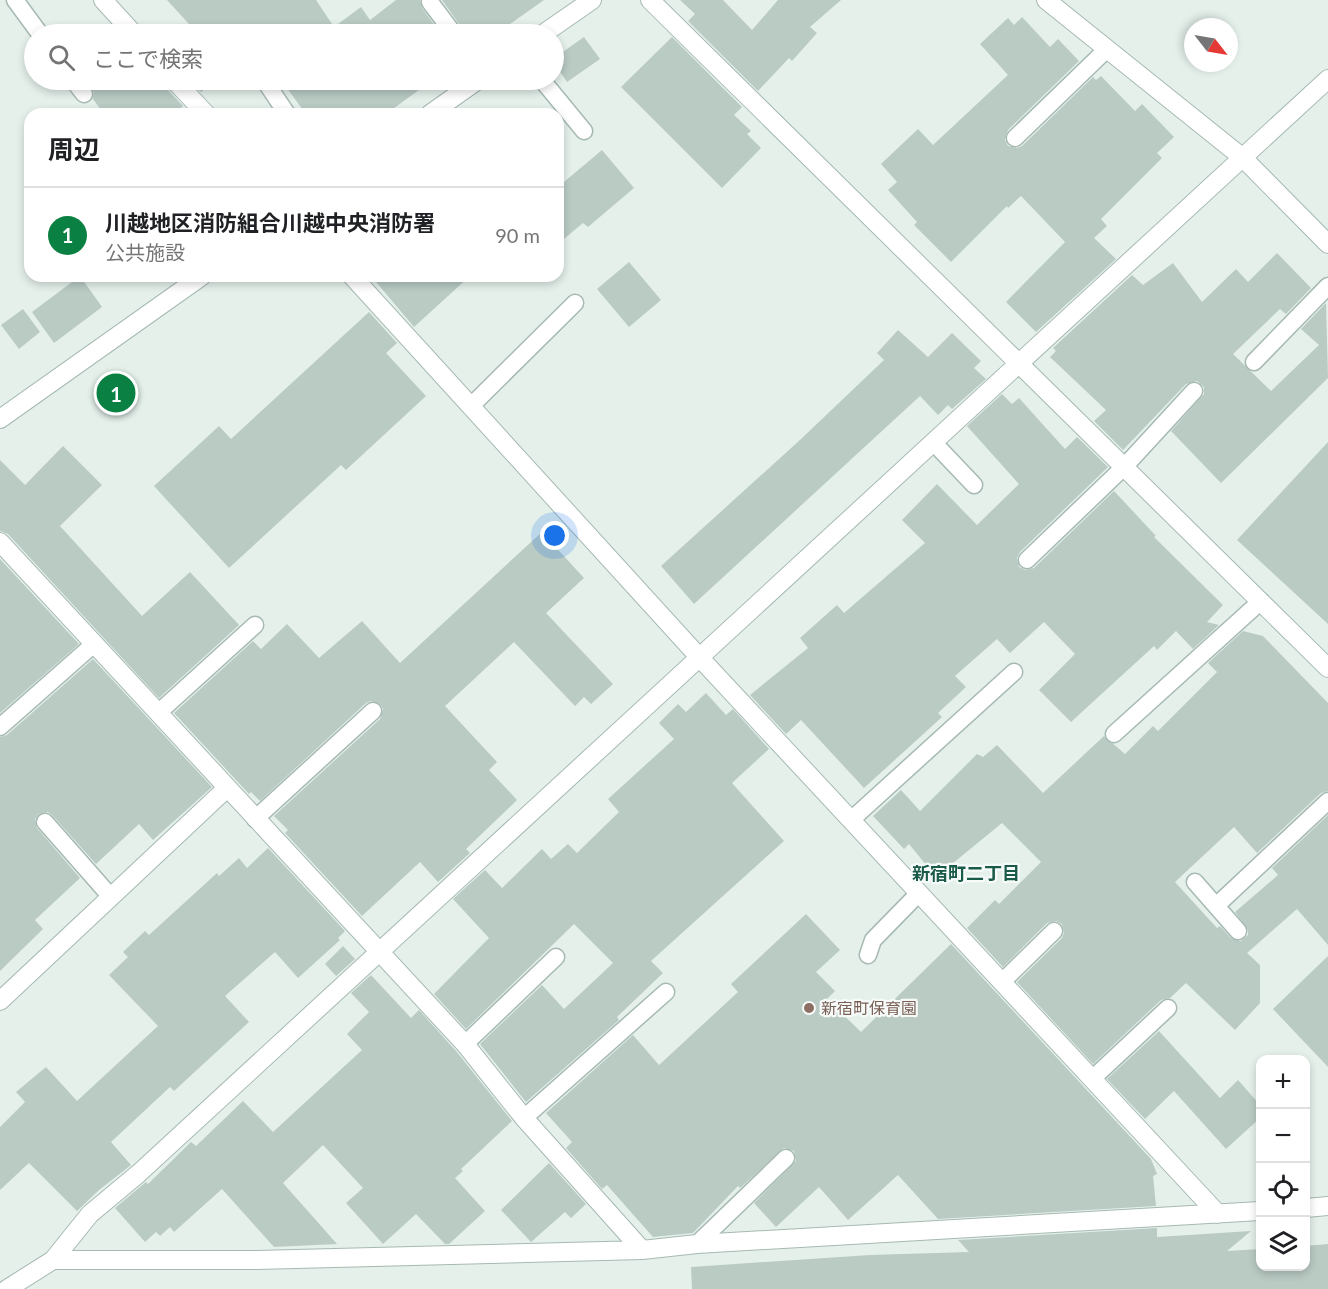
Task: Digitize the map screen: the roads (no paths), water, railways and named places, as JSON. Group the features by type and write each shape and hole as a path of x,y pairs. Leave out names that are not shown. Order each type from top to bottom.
{"street":[{"path":"103,0 125,24"},
{"path":"557,24 592,0"},
{"path":"650,0 1021,363 1328,668"},
{"path":"1046,0 1243,158 1328,244"},
{"path":"7,1289 53,1260 90,1214 700,658 1328,79"},
{"path":"183,90 200,108"},
{"path":"438,108 464,90"},
{"path":"0,419 194,282"},
{"path":"357,282 700,658 1218,1214"},
{"path":"0,542 378,953 465,1044 524,1118 642,1250"},
{"path":"0,1001 227,788"},
{"path":"1310,1208 1328,1206"},
{"path":"53,1260 257,1260 642,1250 697,1244 1256,1211"}],"lane":[{"path":"15,0 33,24"},
{"path":"430,2 446,24"},
{"path":"1015,138 1107,49"},
{"path":"81,90 84,94"},
{"path":"271,90 283,108"},
{"path":"550,90 584,131"},
{"path":"1254,363 1328,286"},
{"path":"471,406 575,303"},
{"path":"1027,560 1125,466 1194,391"},
{"path":"934,443 974,485"},
{"path":"1114,734 1261,601"},
{"path":"158,713 255,625"},
{"path":"0,727 94,644"},
{"path":"851,820 1014,672"},
{"path":"255,819 373,711"},
{"path":"1216,906 1328,801"},
{"path":"45,822 111,897"},
{"path":"1195,882 1238,931"},
{"path":"868,955 873,940 919,893"},
{"path":"1002,982 1054,931"},
{"path":"465,1044 556,957"},
{"path":"524,1118 666,992"},
{"path":"1092,1079 1168,1008"},
{"path":"697,1244 786,1158"}],"place":[{"name":"川越地区消防組合川越中央消防署","path":"116,393"},
{"name":"新宿町保育園","path":"809,1008"}],"district":[{"name":"新宿町二丁目","path":"966,874"}]}
